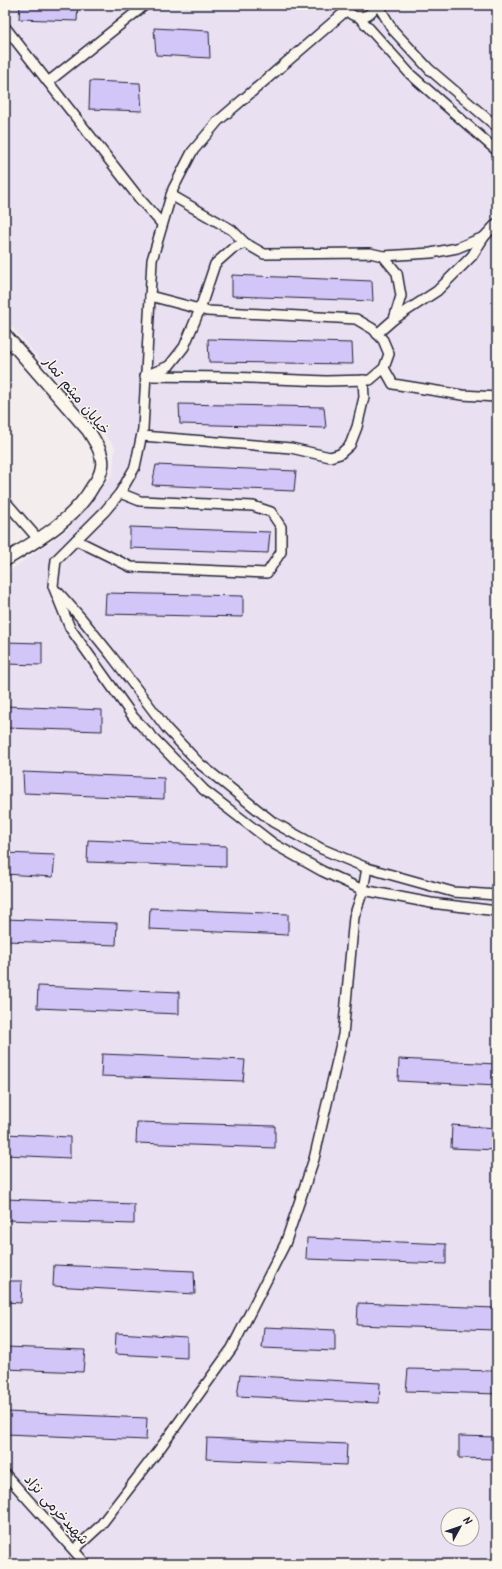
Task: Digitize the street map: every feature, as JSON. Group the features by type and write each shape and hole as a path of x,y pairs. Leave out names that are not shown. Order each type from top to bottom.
{"street":[{"path":"48,82 146,5"},
{"path":"377,5 374,11 367,16 359,17 352,15 346,8 218,121 192,152 173,189 152,260 142,436 136,467 120,493 105,511 56,560 53,586 70,628 134,718 204,790 274,844 322,871 363,890 431,904 497,911"},
{"path":"377,5 393,30 429,69 497,127"},
{"path":"359,17 410,74 497,151"},
{"path":"5,27 139,198 162,224"},
{"path":"171,195 232,230 245,243 264,254 370,253 383,256 431,253 457,248 484,238"},
{"path":"377,334 394,319 438,291 472,256 484,238 497,223"},
{"path":"145,376 169,366 184,347 200,309 215,264 233,248 245,243"},
{"path":"383,256 397,273 401,296 394,319"},
{"path":"145,376 226,377 326,381 370,380 384,368 388,354 383,340 372,329 356,319 207,311 150,296"},
{"name":"خیابان میثم تمار","path":"5,560 39,540 75,512 86,499 102,466 98,447 88,430 7,340"},
{"path":"384,368 393,384 462,395 497,397"},
{"path":"142,436 291,448 330,457 340,454 350,445 357,427 364,397 363,380"},
{"path":"76,540 131,567 267,573 281,552 281,528 271,512 253,506 140,501 120,493"},
{"path":"5,501 39,540"},
{"path":"53,586 82,619 167,729 200,764 273,822 322,849 367,868 453,892 497,895"},
{"path":"74,1550 104,1520 161,1447 232,1348 286,1244 314,1159 343,1035 354,917 363,890 367,868"},
{"name":"شهیدخرمی نژاد","path":"5,1474 86,1564"}],"shaded area":[{"path":"5,5 497,5 497,1564 17,1564 5,1550 5,574 66,531 113,473 115,447 5,319"}],"building":[{"path":"20,5 78,5 77,21 19,19"},
{"path":"154,28 209,31 210,58 156,55"},
{"path":"90,81 140,83 142,111 89,109"},
{"path":"232,275 372,281 373,301 232,296"},
{"path":"208,339 352,343 353,364 209,362"},
{"path":"179,404 324,407 326,428 180,424"},
{"path":"156,465 296,471 294,491 152,485"},
{"path":"130,527 270,532 268,553 130,548"},
{"path":"106,593 243,596 243,617 105,614"},
{"path":"5,642 42,643 42,665 5,664"},
{"path":"5,706 102,710 102,731 5,728"},
{"path":"23,772 164,778 164,799 24,793"},
{"path":"88,840 226,846 226,867 87,862"},
{"path":"5,853 55,855 53,877 5,874"},
{"path":"150,908 288,914 288,935 149,929"},
{"path":"5,919 117,923 116,945 5,941"},
{"path":"38,986 179,992 179,1014 37,1008"},
{"path":"102,1054 245,1060 243,1081 101,1076"},
{"path":"399,1059 497,1064 497,1086 398,1081"},
{"path":"137,1122 275,1126 275,1148 136,1143"},
{"path":"452,1125 497,1128 497,1150 451,1148"},
{"path":"5,1134 70,1137 70,1158 5,1155"},
{"path":"5,1199 134,1204 134,1224 5,1220"},
{"path":"307,1238 446,1244 446,1264 306,1259"},
{"path":"54,1265 194,1271 195,1294 53,1286"},
{"path":"5,1281 22,1281 21,1303 5,1302"},
{"path":"358,1303 496,1308 494,1330 357,1325"},
{"path":"264,1327 335,1330 335,1351 262,1348"},
{"path":"116,1333 187,1337 187,1358 115,1354"},
{"path":"5,1347 85,1350 83,1372 5,1369"},
{"path":"408,1369 497,1371 497,1394 406,1391"},
{"path":"240,1375 380,1383 379,1403 237,1396"},
{"path":"6,1412 147,1418 146,1440 6,1434"},
{"path":"459,1436 497,1437 497,1459 459,1458"},
{"path":"207,1438 347,1444 346,1465 206,1459"}]}
